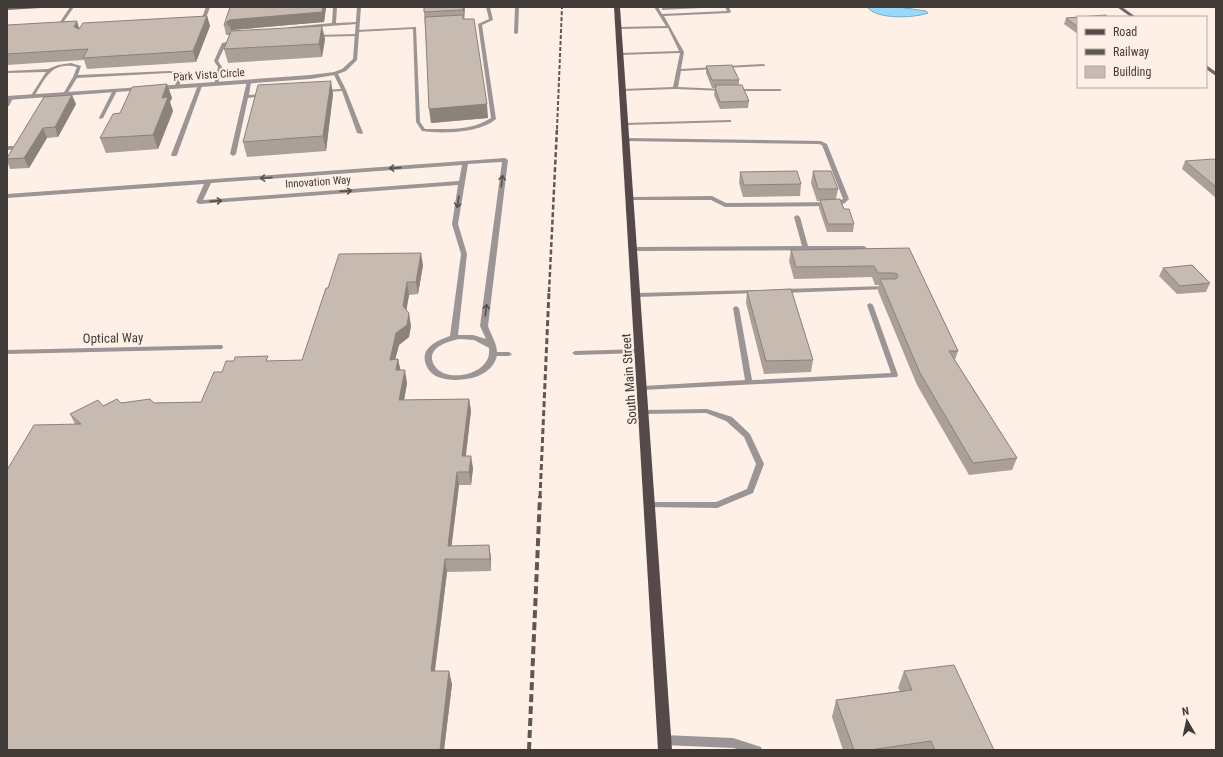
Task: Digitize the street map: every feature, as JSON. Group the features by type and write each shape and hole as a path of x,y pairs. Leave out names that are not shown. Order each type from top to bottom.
{"main road":[{"name":"South Main Street","path":"617,7 634,249 665,745"}],"street":[{"path":"7,9 40,7"},
{"name":"Park Vista Circle","path":"153,89 310,77 344,70 355,59 359,7"},
{"path":"1119,7 1132,16"},
{"path":"1207,68 1216,74"},
{"path":"9,98 146,89"},
{"name":"Innovation Way","path":"7,196 505,160 484,326 493,351"},
{"path":"454,337 464,254 455,224 465,163"},
{"name":"Innovation Way","path":"208,182 199,202 462,183"},
{"path":"454,337 473,337 483,340 493,351 489,365 478,373 464,377 452,378 442,375 430,367 428,356 435,346 454,337"},
{"name":"Optical Way","path":"7,352 219,347"}],"lane":[{"path":"59,26 72,7"},
{"path":"196,22 203,21 208,7"},
{"path":"334,24 335,7"},
{"path":"472,24 480,24 490,20 488,7"},
{"path":"516,33 517,7"},
{"path":"656,7 669,27 682,52 675,88"},
{"path":"661,16 729,12 727,7"},
{"path":"287,28 357,23"},
{"path":"415,28 418,122 424,130 468,129 487,125 494,119 480,24"},
{"path":"52,27 67,26"},
{"path":"618,28 669,27"},
{"path":"308,36 422,28"},
{"path":"216,84 220,67 216,61 224,43 239,40"},
{"path":"620,54 682,52"},
{"path":"7,72 49,70 59,66 73,64 79,66 75,77 65,94"},
{"path":"679,70 763,65"},
{"path":"32,97 49,70"},
{"path":"75,77 169,72 181,73 177,87"},
{"path":"335,73 344,90 360,133"},
{"path":"233,154 249,82"},
{"path":"174,155 200,86"},
{"path":"623,90 675,88 690,90 780,90"},
{"path":"322,92 344,90"},
{"path":"101,118 114,91"},
{"path":"46,102 50,95"},
{"path":"246,97 269,95"},
{"path":"7,105 9,98"},
{"path":"625,124 729,121"},
{"path":"626,140 819,142 824,144 846,199 837,204 725,205 712,198 630,199"},
{"path":"7,148 18,148 22,141"},
{"path":"796,217 805,248"},
{"path":"634,249 864,248"},
{"path":"774,292 891,288"},
{"path":"636,295 766,292"},
{"path":"642,388 895,375 870,305"},
{"path":"736,308 749,382"},
{"path":"493,351 509,354"},
{"path":"575,353 640,351"},
{"path":"644,412 707,411 729,419 747,436 760,464 750,491 718,505 650,505"},
{"path":"665,745 733,743 757,750"}],"water":[{"path":"867,7 898,7 926,11 928,13 914,16 896,17 879,14"}],"building":[{"path":"230,7 323,7 322,12 229,20 226,23 229,25 224,25"},
{"path":"424,7 463,7 463,10 424,12"},
{"path":"463,15 463,19 474,19 487,104 429,109 425,17"},
{"path":"207,16 193,51 83,58 88,49 7,54 7,25 77,21 74,27 79,29 83,23"},
{"path":"1077,17 1077,26 1066,18"},
{"path":"322,26 319,44 224,49 231,31"},
{"path":"732,65 739,80 712,80 706,66"},
{"path":"331,81 323,136 243,142 258,85"},
{"path":"167,84 162,98 168,97 153,135 100,138 113,114 120,113 132,87"},
{"path":"715,85 742,85 749,101 720,102"},
{"path":"72,95 55,127 43,128 24,158 7,159 44,97"},
{"path":"1214,159 1216,161 1216,187 1185,161"},
{"path":"797,171 801,184 744,185 740,172"},
{"path":"813,171 831,171 838,189 818,189"},
{"path":"840,199 844,209 849,209 854,224 828,224 820,200"},
{"path":"909,248 958,351 949,351 1017,458 973,463 920,373 880,279 896,279 898,276 897,274 878,273 874,266 796,267 791,250"},
{"path":"421,253 416,282 407,282 403,306 409,313 407,325 396,333 390,360 398,359 396,370 405,370 399,400 469,399 462,456 471,456 469,472 457,472 448,546 489,545 490,559 445,559 431,671 449,671 440,750 7,750 7,470 34,425 81,424 70,414 98,400 103,406 117,399 121,403 150,399 154,403 201,402 214,372 222,372 226,361 234,361 235,357 268,356 266,361 302,360 339,254"},
{"path":"1192,265 1210,283 1180,286 1163,268"},
{"path":"791,289 813,360 766,361 747,291"},
{"path":"954,665 994,750 935,750 931,741 870,750 854,750 836,700 912,690 904,671"}],"railway":[{"path":"557,129 562,7"},
{"path":"549,292 557,128"},
{"path":"540,497 549,291"},
{"path":"529,750 540,496"}]}
